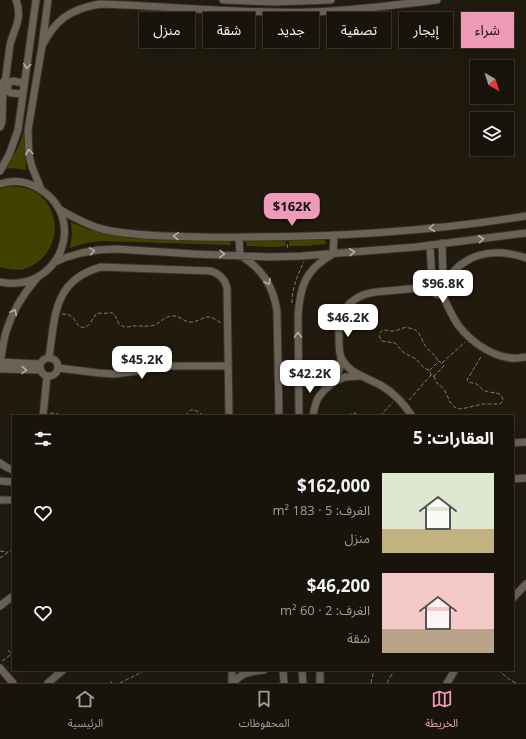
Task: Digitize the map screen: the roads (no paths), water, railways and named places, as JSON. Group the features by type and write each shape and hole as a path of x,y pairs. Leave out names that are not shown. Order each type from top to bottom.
{"street":[{"path":"0,127 2,122 11,43 19,15 16,0"},
{"path":"0,172 9,155 18,130 36,0"},
{"path":"40,189 29,155 28,130 48,0"},
{"path":"223,0 274,2 331,0"},
{"path":"42,46 47,35 64,17 75,10 100,4 270,12 304,12 350,10 437,0"},
{"path":"5,87 13,81 24,83"},
{"path":"5,87 11,93 23,94"},
{"path":"0,184 14,181 23,182 40,189 48,195 59,210 63,222 64,236 61,249 55,262 47,271 29,281 19,283 0,282"},
{"path":"59,210 88,225 104,230 120,233 206,238 287,237 415,230 526,216"},
{"path":"55,262 81,253 98,250 116,249 194,254 288,256 333,254 430,245 526,233"},
{"path":"333,254 334,235"},
{"path":"239,238 240,255"},
{"path":"430,245 431,290 435,294 440,295 446,292 449,287 445,278 442,243"},
{"path":"313,415 318,398 331,383 341,367 338,328 343,312 353,300 368,293 431,284 436,277 445,278 465,261 476,256 506,253 526,258"},
{"path":"299,415 298,316 301,288 306,277 314,268 333,254"},
{"path":"240,255 250,261 266,278 275,299 277,310 278,415"},
{"path":"49,358 58,304 62,295 67,287 78,277 91,270 101,267 211,271 220,275 227,288 229,415"},
{"path":"37,277 21,299 11,318 1,348 0,362 40,367"},
{"path":"442,294 458,324 469,338 486,349 508,357 523,358 526,364"},
{"path":"49,358 56,361 58,368 54,374 47,376 43,374 40,367 44,359 49,358"},
{"path":"341,358 346,366 353,372 383,387 397,397 411,415"},
{"path":"58,368 114,374 163,366 228,366"},
{"path":"0,369 40,367"},
{"path":"43,414 47,376"},
{"path":"331,383 345,377 361,376"},
{"path":"514,443 525,441"},
{"path":"0,463 12,469"},
{"path":"514,479 526,478"},
{"path":"0,481 12,482"},
{"path":"0,500 12,500"},
{"path":"514,597 526,584"},
{"path":"0,606 12,597"},
{"path":"0,668 13,683"},
{"path":"48,683 62,671"},
{"path":"232,671 232,683"},
{"path":"232,683 243,674 259,671"},
{"path":"283,671 283,683"},
{"path":"302,671 303,683"},
{"path":"320,671 320,683"},
{"path":"447,683 454,671"}]}
